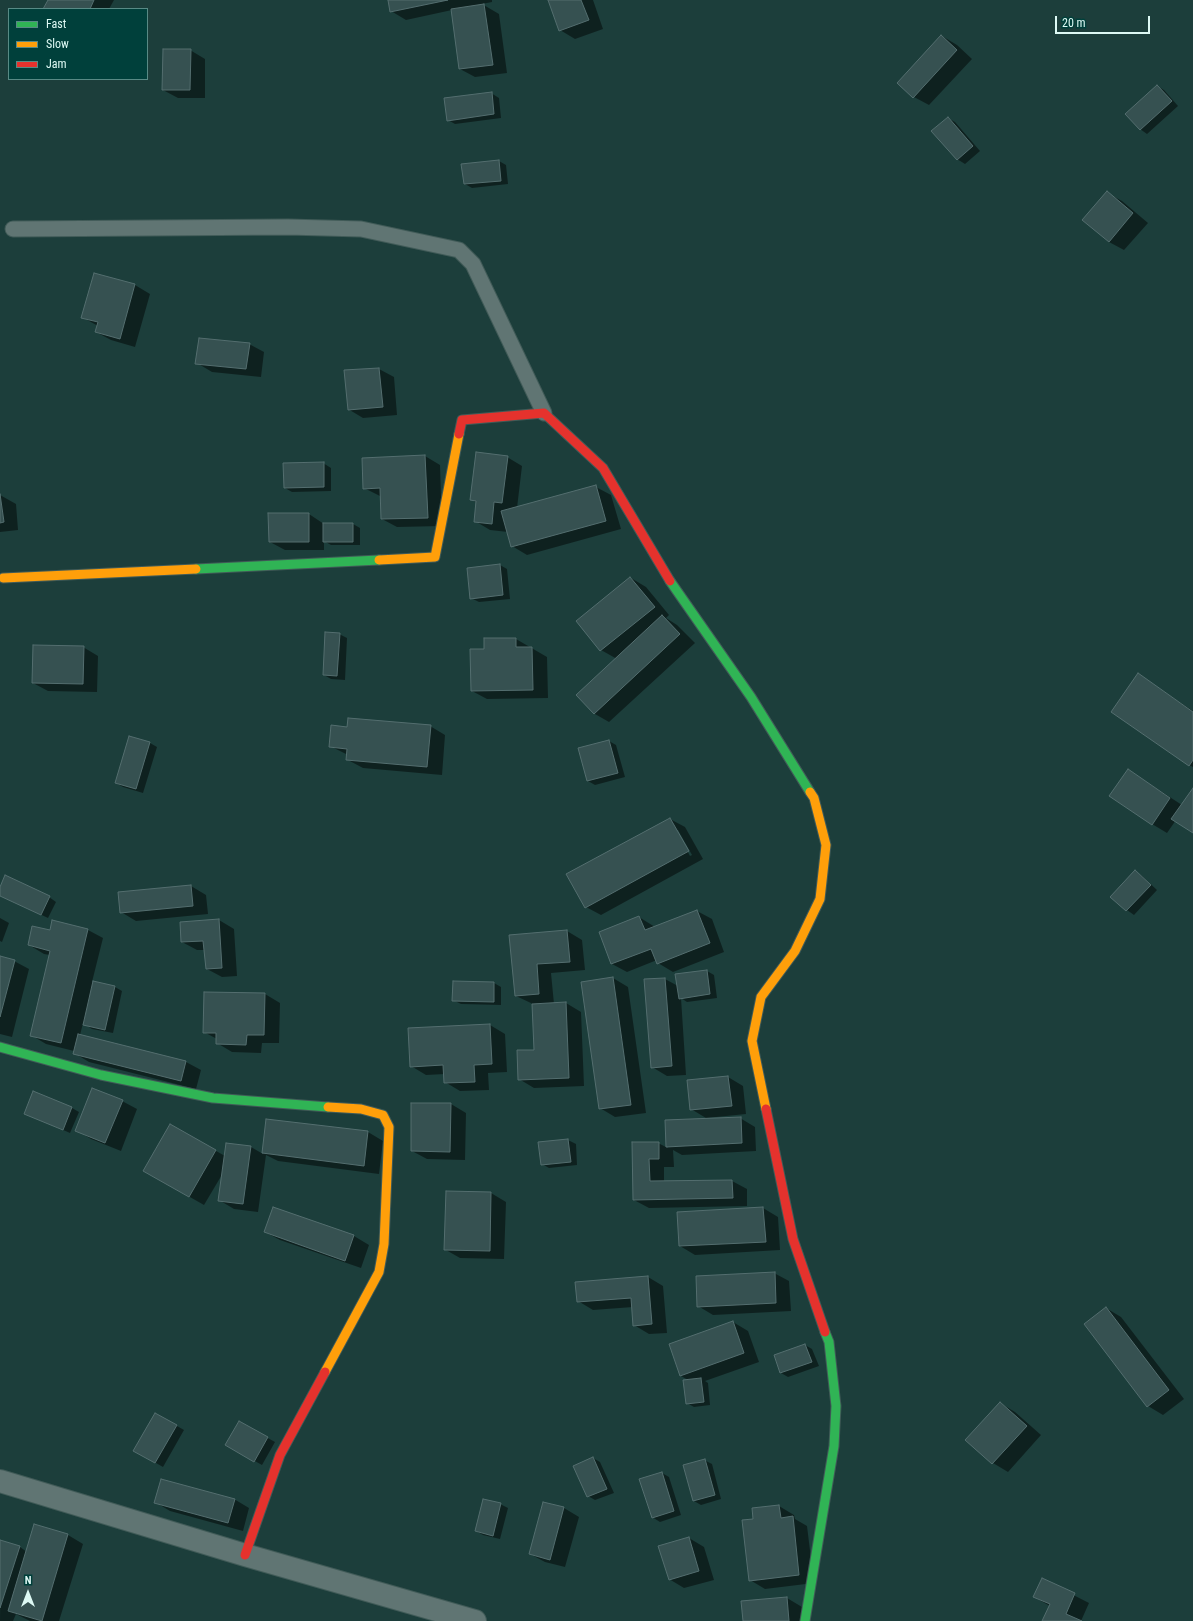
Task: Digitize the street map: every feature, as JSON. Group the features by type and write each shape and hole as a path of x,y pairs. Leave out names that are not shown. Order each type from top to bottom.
{"street":[{"path":"3,578 435,556 462,420 544,413 603,468 676,591 751,696 814,798 826,845 820,899 795,951 761,997 752,1041 793,1239 829,1342 836,1406 834,1446 805,1621"},
{"path":"0,1047 101,1075 206,1096 361,1109 383,1115 389,1127 384,1244 379,1272 280,1455 245,1555"},
{"path":"3,1488 475,1621"}],"lane":[{"path":"13,229 288,226 361,229 459,250 473,264 544,413"}],"building":[{"path":"48,0 94,0 90,8 44,8"},
{"path":"388,0 448,0 390,12"},
{"path":"548,0 581,0 589,20 559,31"},
{"path":"484,4 493,65 459,69 451,9"},
{"path":"941,35 957,50 913,98 897,83"},
{"path":"163,49 191,49 190,90 162,90"},
{"path":"1157,85 1172,101 1140,130 1125,114"},
{"path":"492,92 494,114 447,121 444,98"},
{"path":"948,117 973,146 957,160 931,131"},
{"path":"499,160 501,181 464,184 461,164"},
{"path":"1107,191 1133,213 1109,242 1082,220"},
{"path":"94,273 135,284 120,339 95,332 98,322 81,318"},
{"path":"199,338 250,343 246,369 195,364"},
{"path":"379,368 383,407 348,410 344,370"},
{"path":"476,452 508,456 502,503 494,502 492,524 474,522 476,501 470,500"},
{"path":"425,455 428,518 381,519 380,488 363,489 362,458"},
{"path":"324,462 324,487 284,488 283,463"},
{"path":"596,485 606,521 511,547 501,511"},
{"path":"0,494 4,522 0,523"},
{"path":"268,513 309,513 309,542 269,542"},
{"path":"323,523 353,523 353,542 323,542"},
{"path":"500,564 503,595 470,599 467,568"},
{"path":"630,577 655,607 600,651 576,621"},
{"path":"662,615 680,634 594,714 576,695"},
{"path":"325,632 340,633 337,676 323,675"},
{"path":"484,638 516,638 516,647 532,647 533,690 471,691 470,649 484,649"},
{"path":"33,645 84,646 83,684 32,683"},
{"path":"1138,673 1193,712 1193,760 1189,766 1111,712"},
{"path":"348,718 431,725 427,767 346,760 347,749 329,747 331,725 347,727"},
{"path":"129,736 150,742 136,789 115,783"},
{"path":"609,740 618,773 587,781 578,748"},
{"path":"1128,769 1170,798 1152,825 1109,796"},
{"path":"1193,788 1193,833 1171,819"},
{"path":"670,818 689,851 585,908 566,874"},
{"path":"1135,870 1151,885 1126,911 1110,897"},
{"path":"5,875 50,896 41,915 0,896 0,887"},
{"path":"191,885 193,906 120,913 118,892"},
{"path":"697,910 710,943 657,964 651,949 611,964 599,932 639,916 645,930"},
{"path":"219,919 222,968 206,969 203,941 181,942 180,922"},
{"path":"52,920 88,929 61,1043 30,1036 50,951 28,945 32,926 50,930"},
{"path":"567,930 570,962 537,964 539,994 515,996 509,935"},
{"path":"0,956 15,960 0,1017"},
{"path":"707,970 710,994 679,999 675,974"},
{"path":"613,977 631,1105 599,1109 581,982"},
{"path":"665,978 672,1066 651,1068 644,979"},
{"path":"93,981 115,986 105,1030 83,1025"},
{"path":"453,981 494,982 494,1002 452,1001"},
{"path":"204,992 265,993 264,1035 247,1035 246,1045 216,1044 216,1033 203,1033"},
{"path":"566,1002 569,1078 518,1080 517,1050 534,1050 532,1004"},
{"path":"490,1024 492,1064 474,1065 475,1082 444,1083 443,1065 410,1067 408,1028"},
{"path":"78,1034 186,1061 181,1081 73,1054"},
{"path":"728,1076 732,1106 690,1110 687,1080"},
{"path":"92,1088 123,1100 105,1143 75,1131"},
{"path":"33,1091 72,1107 63,1130 24,1114"},
{"path":"411,1103 451,1103 450,1152 411,1151"},
{"path":"741,1117 742,1143 666,1147 665,1120"},
{"path":"266,1119 368,1131 364,1166 262,1153"},
{"path":"170,1124 216,1150 189,1197 143,1171"},
{"path":"568,1139 571,1162 541,1165 538,1142"},
{"path":"632,1142 659,1142 659,1159 649,1159 650,1181 732,1180 733,1198 633,1200"},
{"path":"226,1143 251,1146 243,1204 218,1201"},
{"path":"446,1191 491,1192 490,1251 444,1250"},
{"path":"273,1207 354,1235 345,1261 264,1232"},
{"path":"763,1207 766,1242 679,1246 677,1212"},
{"path":"775,1272 776,1303 697,1307 696,1276"},
{"path":"648,1276 652,1324 633,1326 631,1298 577,1302 575,1282"},
{"path":"1106,1307 1169,1390 1147,1407 1084,1324"},
{"path":"733,1321 744,1353 680,1376 669,1344"},
{"path":"805,1344 812,1362 780,1373 774,1355"},
{"path":"701,1378 704,1402 686,1404 683,1380"},
{"path":"1000,1402 1027,1426 992,1464 965,1440"},
{"path":"155,1413 177,1425 155,1463 133,1451"},
{"path":"239,1421 268,1437 254,1462 225,1445"},
{"path":"593,1457 607,1489 587,1497 573,1466"},
{"path":"705,1459 715,1495 693,1501 683,1465"},
{"path":"662,1472 674,1511 652,1518 639,1479"},
{"path":"161,1479 235,1499 228,1523 154,1503"},
{"path":"483,1499 501,1503 493,1536 475,1531"},
{"path":"543,1502 564,1507 550,1560 529,1554"},
{"path":"779,1505 781,1518 793,1516 799,1575 749,1581 742,1520 753,1519 752,1508"},
{"path":"34,1524 68,1534 42,1621 8,1611"},
{"path":"689,1537 699,1571 669,1580 658,1546"},
{"path":"0,1540 20,1546 0,1608"},
{"path":"1042,1578 1075,1593 1066,1614 1082,1621 1042,1621 1050,1604 1033,1597"},
{"path":"787,1597 789,1621 743,1621 741,1601"}],"traffic: fast":[{"path":"196,569 379,560"},
{"path":"670,581 751,697 810,792"},
{"path":"0,1047 101,1075 213,1098 328,1107"},
{"path":"805,1621 834,1446 836,1406 829,1342 825,1332"}],"traffic: slow":[{"path":"379,560 435,557 459,434"},
{"path":"3,578 196,569"},
{"path":"766,1109 752,1041 761,997 795,951 820,899 826,845 814,798 810,792"},
{"path":"325,1372 379,1272 384,1244 389,1127 383,1115 361,1109 328,1107"}],"traffic: jam":[{"path":"459,434 462,420 544,413 603,468 670,581"},
{"path":"766,1109 793,1239 825,1332"},
{"path":"245,1555 280,1455 325,1372"}]}
